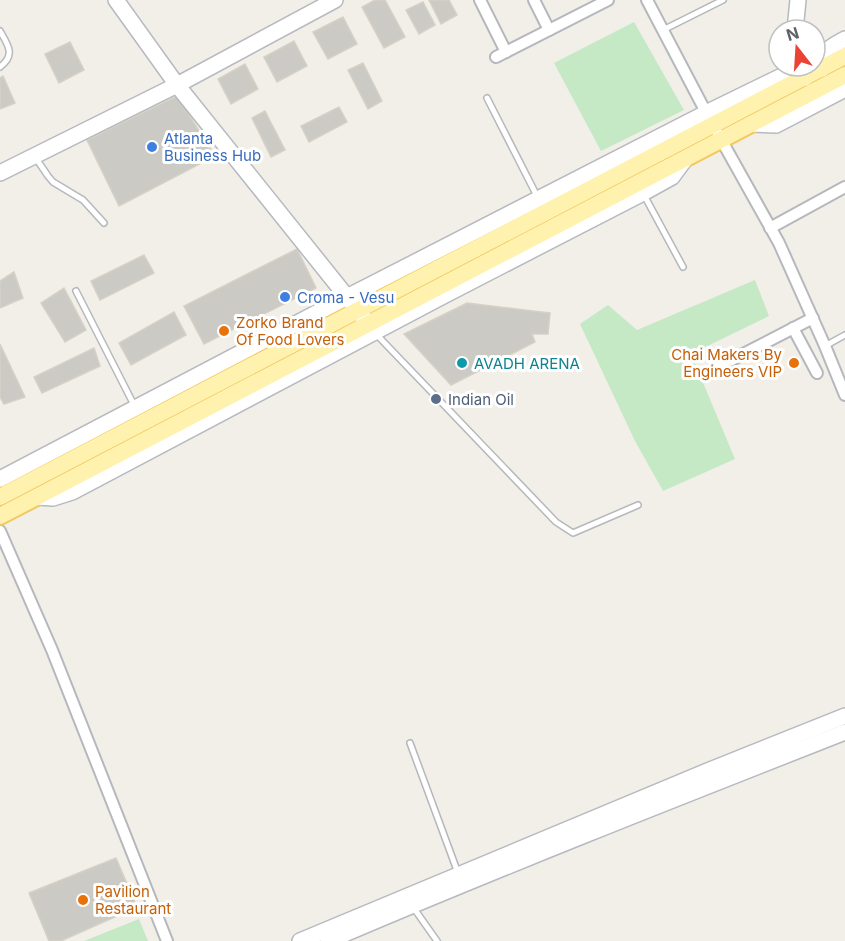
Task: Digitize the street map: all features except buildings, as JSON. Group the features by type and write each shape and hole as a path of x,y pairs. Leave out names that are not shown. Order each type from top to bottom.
{"main road":[{"path":"827,66 845,56"},
{"path":"0,516 371,328 686,158 714,126 751,124 845,75"},
{"path":"0,497 352,303 714,126 787,78"}],"street":[{"path":"116,0 177,85 371,328 643,193 672,177 686,158"},
{"path":"0,173 177,85 335,0"},
{"path":"480,0 501,55 549,30 588,5 608,0"},
{"path":"534,0 549,30"},
{"path":"647,0 779,243 845,395"},
{"path":"796,18 798,0"},
{"path":"827,49 845,39"},
{"path":"751,124 776,125 845,89"},
{"path":"0,479 136,408 352,303 538,200 714,126"},
{"path":"770,228 845,187"},
{"path":"718,367 813,318"},
{"path":"794,328 817,373"},
{"path":"0,531 52,650 167,941"},
{"path":"300,941 845,716"},
{"path":"328,941 704,786 845,732"}],"lane":[{"path":"663,30 723,0"},
{"path":"0,30 10,53 9,59 0,67"},
{"path":"487,98 538,200"},
{"path":"35,156 53,182 83,200 104,223"},
{"path":"643,193 683,267"},
{"path":"76,291 136,408"},
{"path":"371,328 556,522 573,533 638,505"},
{"path":"825,346 845,335"},
{"path":"410,743 459,875"},
{"path":"412,906 437,941"}],"green space":[{"path":"634,22 684,110 601,151 554,63"},
{"path":"755,280 769,316 691,354 735,459 663,491 635,441 580,324 608,305 637,330"},
{"path":"139,919 148,941 84,941"}],"place":[{"name":"Atlanta Business Hub","path":"152,147"},
{"name":"Croma - Vesu","path":"285,297"},
{"name":"Zorko Brand Of Food Lovers","path":"224,331"},
{"name":"AVADH ARENA","path":"462,363"},
{"name":"Chai Makers By Engineers VIP","path":"794,363"},
{"name":"Indian Oil","path":"436,399"},
{"name":"Pavilion Restaurant","path":"83,900"}]}
